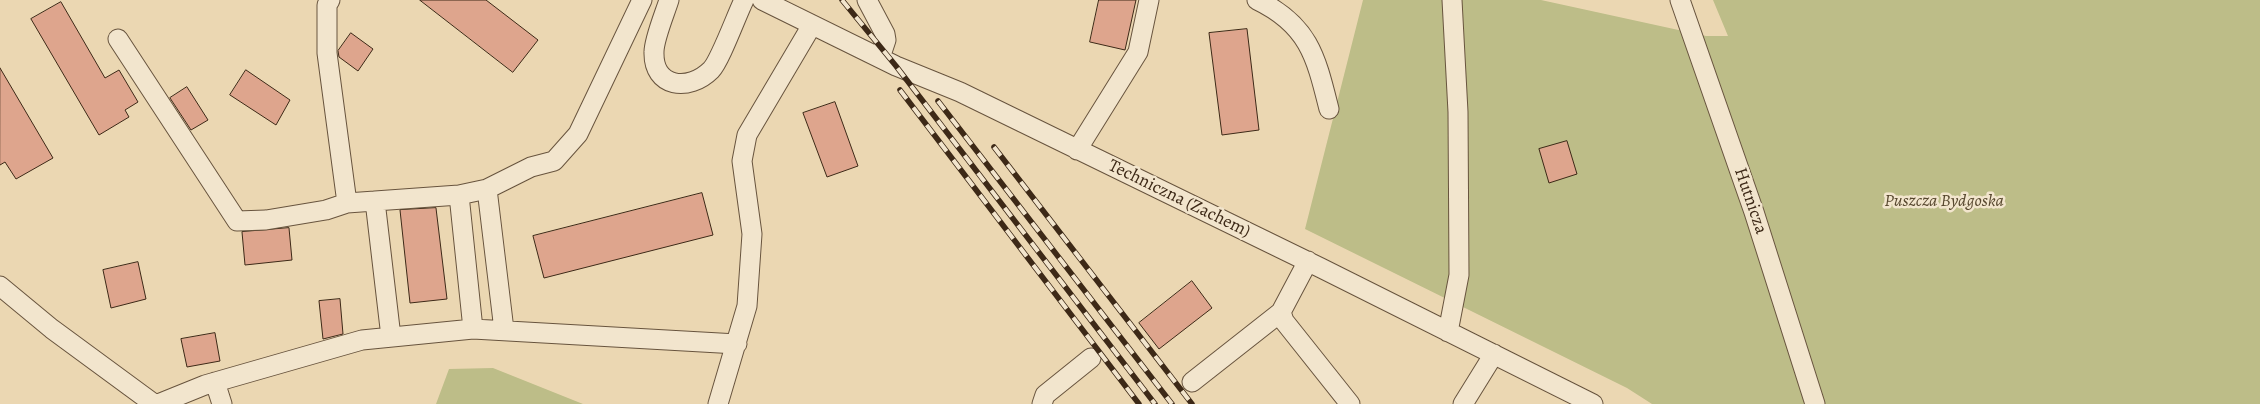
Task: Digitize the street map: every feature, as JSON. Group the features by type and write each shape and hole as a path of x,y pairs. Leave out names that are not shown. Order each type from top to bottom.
{"street":[{"path":"330,0 327,5 327,53 347,203"},
{"path":"118,39 237,220 266,220 326,210 347,203 458,195 487,189 531,167 554,161 578,134 642,0"},
{"path":"669,0 654,52 658,70 672,83 679,84 694,82 713,68 744,0"},
{"name":"Techniczna (Zachem)","path":"762,0 880,58 960,92 1308,261 1592,404"},
{"path":"867,0 885,34 886,40 880,58"},
{"path":"1077,150 1138,52 1149,0"},
{"path":"1257,0 1282,13 1300,31 1317,60 1330,108"},
{"path":"1448,332 1459,275 1458,112 1452,0"},
{"name":"Hutnicza","path":"1680,0 1754,212 1815,404"},
{"path":"718,404 747,306 752,234 742,161 746,135 812,26"},
{"path":"487,189 504,330"},
{"path":"458,195 473,329"},
{"path":"375,201 391,337"},
{"path":"1192,382 1281,312 1308,261"},
{"path":"0,286 52,329 154,404"},
{"path":"1281,312 1284,321 1350,404"},
{"path":"158,404 216,382 362,340 473,329 737,344"},
{"path":"1463,404 1494,354"},
{"path":"1042,404 1045,395 1091,358"},
{"path":"216,382 222,404"}],"green space":[{"name":"Puszcza Bydgoska","path":"1363,0 1541,0 1706,36 1728,36 1713,0 2260,0 2260,404 1652,404 1627,388 1305,229"},
{"path":"493,368 583,404 436,404 449,369"}],"building":[{"path":"420,0 486,0 538,40 513,72"},
{"path":"1099,0 1136,0 1125,50 1090,42"},
{"path":"61,2 105,78 119,70 138,102 125,110 129,117 99,135 31,19"},
{"path":"1247,29 1259,130 1222,135 1209,33"},
{"path":"351,33 373,49 358,71 339,57 338,51"},
{"path":"0,68 53,158 16,179 5,162 0,165"},
{"path":"246,70 290,100 276,125 230,95"},
{"path":"187,87 208,120 191,130 170,98"},
{"path":"835,102 858,166 827,177 803,113"},
{"path":"1567,141 1577,174 1549,183 1539,149"},
{"path":"702,193 713,235 544,278 533,236"},
{"path":"436,208 447,299 410,303 400,210"},
{"path":"289,228 292,260 245,265 242,232"},
{"path":"138,262 146,299 111,308 103,270"},
{"path":"1192,281 1212,308 1159,349 1139,323"},
{"path":"340,299 343,334 323,339 319,301"},
{"path":"215,333 220,361 187,367 181,339"}],"railway":[{"path":"842,0 896,66 1155,404"},
{"path":"900,90 1139,404"},
{"path":"938,101 1172,404"},
{"path":"994,147 1192,404"}]}
